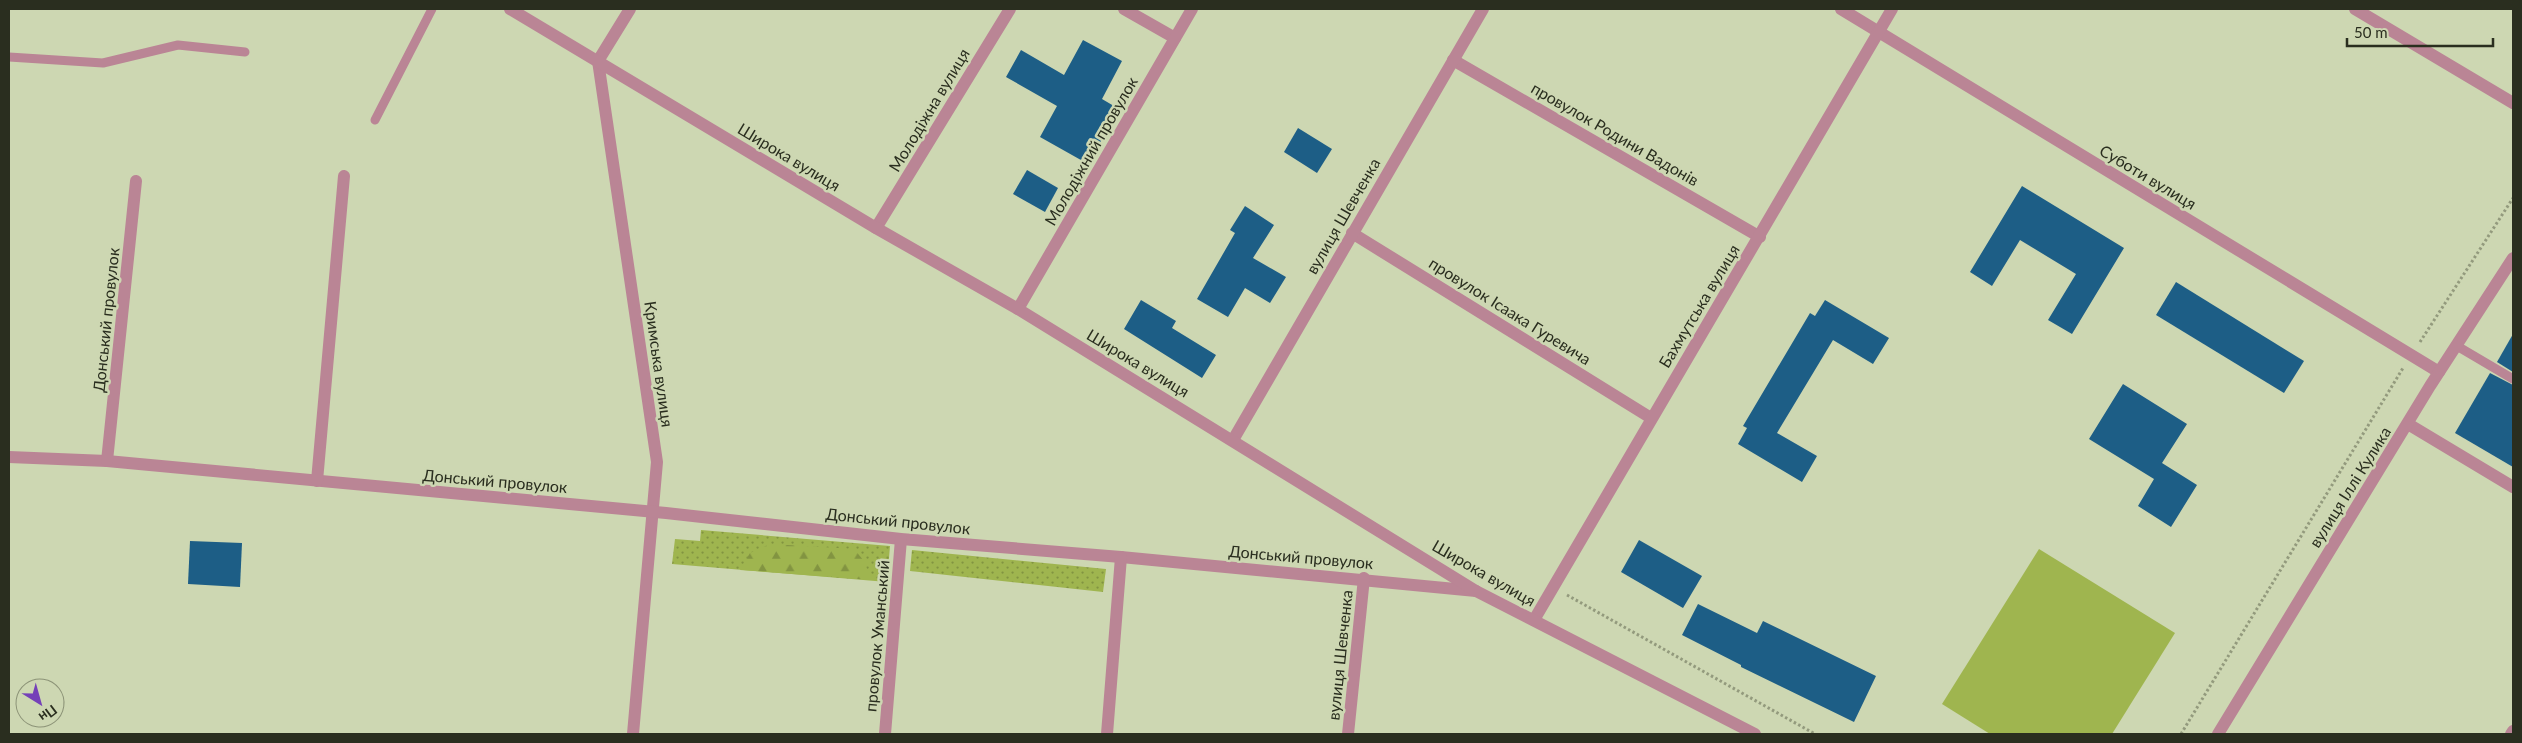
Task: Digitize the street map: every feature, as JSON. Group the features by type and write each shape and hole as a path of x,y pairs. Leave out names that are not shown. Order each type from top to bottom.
{"street":[{"name":"Широка вулиця","path":"510,9 876,228 1018,309 1476,591 1755,734"},
{"path":"598,61 630,9"},
{"name":"Молодіжна вулиця","path":"876,228 1010,9"},
{"path":"1124,9 1175,38"},
{"name":"Молодіжний провулок","path":"1018,309 1192,9"},
{"name":"вулиця Шевченка","path":"1233,440 1482,9"},
{"name":"Суботи вулиця","path":"1841,9 2439,372"},
{"name":"Бахмутська вулиця","path":"1534,620 1892,9"},
{"path":"2355,9 2513,103"},
{"name":"провулок Родини Вадонів","path":"1453,60 1760,237"},
{"name":"Кримська вулиця","path":"598,61 657,462 634,734"},
{"path":"317,480 344,176"},
{"name":"Донський провулок","path":"107,461 136,181"},
{"name":"провулок Ісаака Гуревича","path":"1352,233 1651,418"},
{"name":"вулиця Іллі Кулика","path":"2218,734 2439,372 2512,262"},
{"path":"2408,424 2513,487"},
{"name":"Донський провулок","path":"9,457 107,461 317,480 652,512 901,539 1364,578 1476,591"},
{"name":"провулок Уманський","path":"885,734 901,539"},
{"path":"1106,734 1121,557"},
{"name":"вулиця Шевченка","path":"1348,734 1364,578"},
{"path":"2511,734 2513,730"}],"lane":[{"path":"375,120 432,9"},
{"path":"9,57 104,63 178,45 245,52"},
{"path":"2457,346 2513,379"}],"path":[{"path":"2181,734 2411,356 2513,198"},
{"path":"1553,588 1815,734"}],"green space":[{"path":"701,530 890,546 887,582 672,564 675,539 700,541"},
{"path":"770,544 854,549 864,561 871,580 740,570 750,553"},
{"path":"2039,549 2175,633 2112,734 1990,734 1942,704"},
{"path":"912,550 1106,569 1103,592 910,571"}],"building":[{"path":"1083,40 1122,61 1102,99 1119,109 1088,164 1040,137 1057,106 1006,77 1021,50 1064,75"},
{"path":"1298,128 1332,149 1317,173 1284,152"},
{"path":"1027,170 1058,188 1045,212 1013,194"},
{"path":"2022,186 2124,248 2072,334 2048,320 2076,274 2020,240 1992,286 1970,272"},
{"path":"1245,206 1274,225 1253,258 1286,277 1270,303 1245,288 1228,317 1197,299 1235,233 1230,230"},
{"path":"2176,282 2304,361 2284,393 2156,315"},
{"path":"1141,300 1176,321 1172,328 1216,355 1202,378 1124,329"},
{"path":"1825,300 1889,338 1873,364 1833,340 1777,433 1817,456 1802,482 1738,444 1747,428 1743,426 1810,313 1815,316"},
{"path":"2513,334 2513,372 2497,362"},
{"path":"2490,373 2513,385 2513,467 2455,433"},
{"path":"2123,384 2187,424 2162,463 2197,485 2171,527 2138,506 2154,479 2089,439"},
{"path":"1639,540 1702,576 1683,608 1621,572"},
{"path":"190,541 242,543 240,587 188,584"},
{"path":"1698,604 1757,633 1763,621 1876,676 1854,722 1741,667 1741,665 1682,635"}]}
